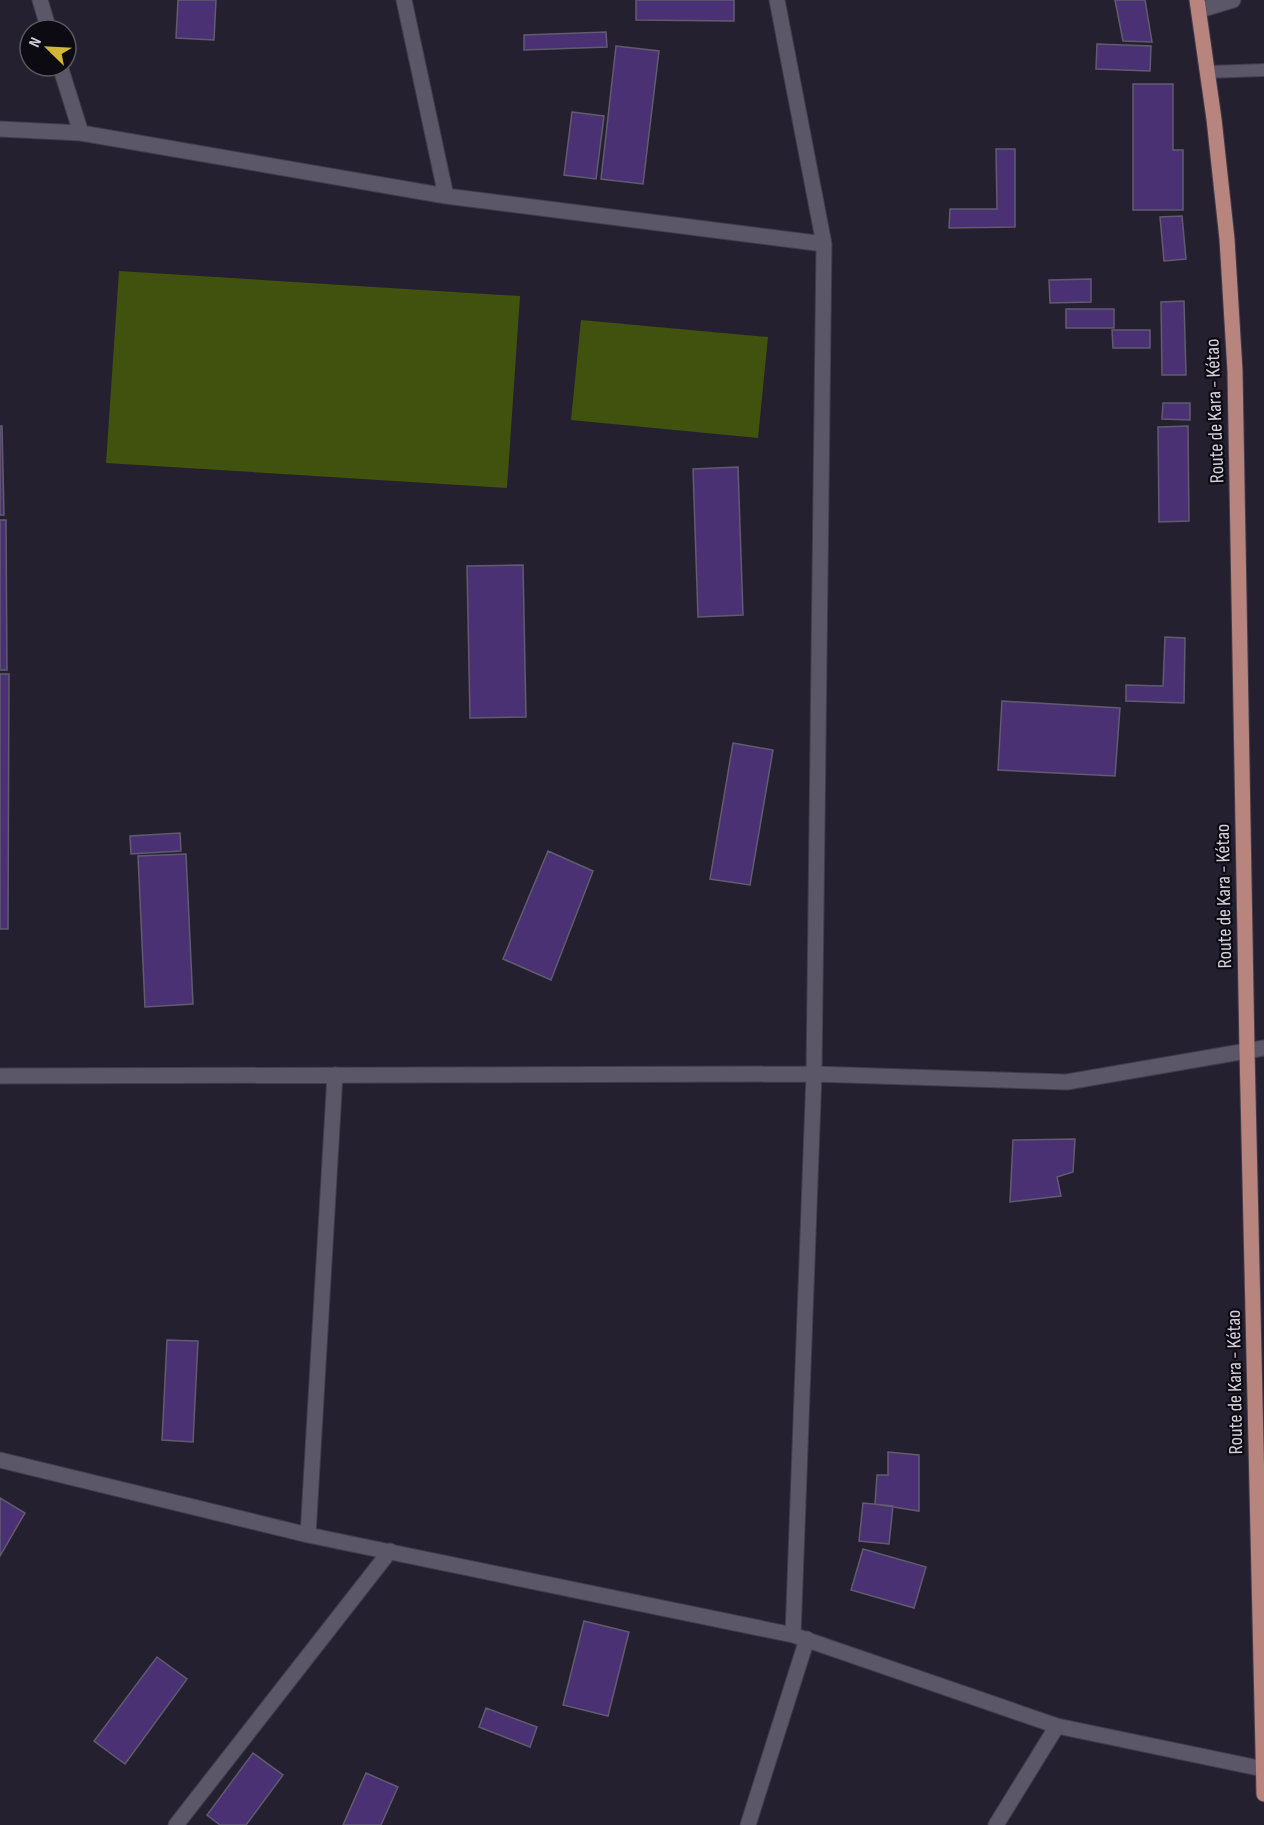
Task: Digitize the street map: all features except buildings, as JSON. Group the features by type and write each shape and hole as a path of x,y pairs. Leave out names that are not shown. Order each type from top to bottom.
{"main road":[{"name":"Route de Kara - Kétao","path":"1198,5 1227,239 1235,371 1247,1050 1262,1576 1264,1794"}],"street":[{"path":"40,0 45,18"},
{"path":"404,0 446,196"},
{"path":"748,1825 800,1637 814,1074 824,244 777,0"},
{"path":"1198,5 1233,0"},
{"path":"64,78 81,134"},
{"path":"0,129 81,134 446,196 824,244"},
{"path":"0,1076 814,1074 1067,1082 1264,1048"},
{"path":"308,1535 335,1075"},
{"path":"0,1460 308,1535 800,1637 1057,1726 1263,1769"},
{"path":"176,1825 390,1551"},
{"path":"996,1825 1057,1726"}],"lane":[{"path":"1208,72 1264,70"}],"green space":[{"path":"119,271 520,296 507,488 106,463"},
{"path":"581,320 768,337 758,438 571,420"}]}
